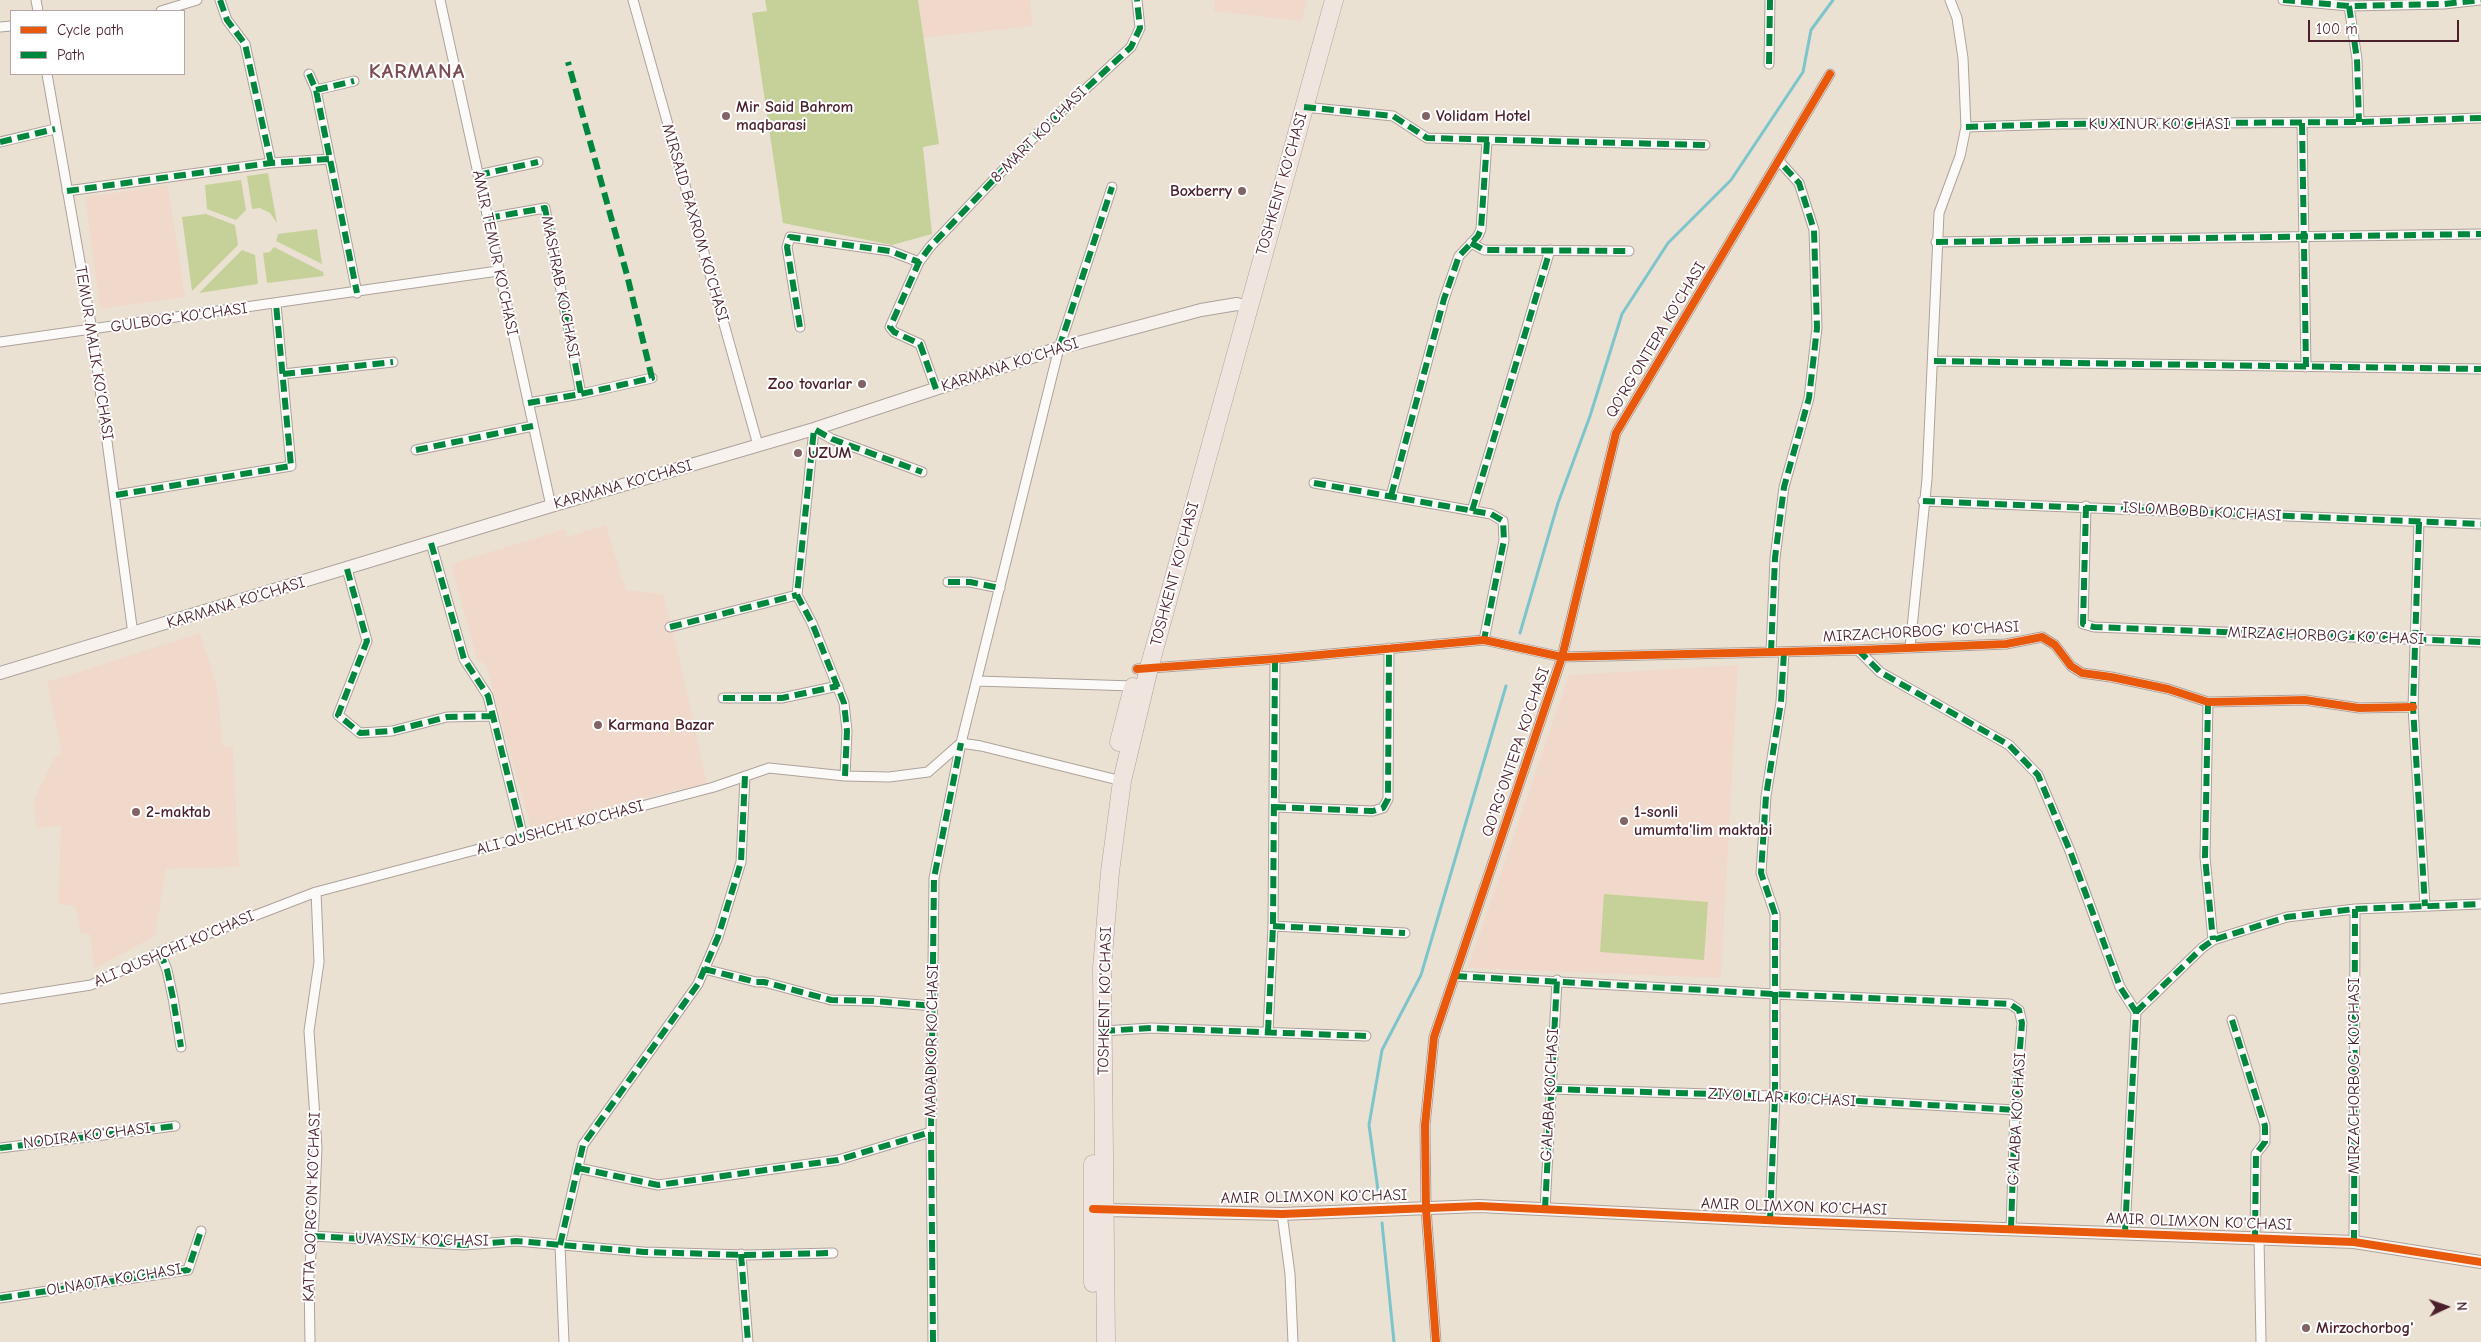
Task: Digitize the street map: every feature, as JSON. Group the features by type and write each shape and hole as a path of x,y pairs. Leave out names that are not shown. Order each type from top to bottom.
{"highway":[{"name":"TOSHKENT KO'CHASI","path":"1106,1342 1099,1210 1092,968 1098,870 1143,668 1242,305 1322,0"},
{"name":"TOSHKENT KO'CHASI","path":"1242,305 1304,107 1334,0"},
{"name":"TOSHKENT KO'CHASI","path":"1094,1342 1103,1031 1102,968 1117,780 1133,686 1143,668"}],"street":[{"path":"164,10 197,0"},
{"path":"220,0 227,20 245,44 272,163"},
{"name":"AMIR TEMUR KO'CHASI","path":"440,0 498,271 552,506"},
{"name":"MIRSAID BAXROM KO'CHASI","path":"633,0 758,446"},
{"name":"8-MART KO'CHASI","path":"936,388 920,344 894,332 890,327 919,262 930,247 1039,132 1131,47 1140,28 1137,0"},
{"path":"1769,64 1770,0"},
{"path":"1910,648 1923,501 1927,479 1934,361 1936,242 1939,213 1960,156 1966,127 1963,58 1956,18 1950,0"},
{"path":"2282,0 2350,6 2444,4 2481,0"},
{"path":"2350,6 2357,60 2359,122"},
{"path":"309,74 316,90 357,292"},
{"name":"QO'RG'ONTEPA KO'CHASI","path":"1436,1342 1426,1209 1424,1125 1434,1037 1562,657 1616,433 1830,74"},
{"name":"TEMUR MALIK KO'CHASI","path":"47,75 92,330 116,495 133,634"},
{"path":"316,90 354,81"},
{"path":"1304,107 1393,116 1427,138 1705,145"},
{"name":"KUXINUR KO'CHASI","path":"1966,127 2060,124 2302,123 2481,118"},
{"path":"2302,123 2306,367"},
{"path":"0,142 56,128"},
{"path":"1391,496 1444,299 1459,256 1478,236 1481,229 1487,141"},
{"path":"67,191 272,163 329,159"},
{"path":"1771,652 1775,558 1784,487 1809,398 1817,328 1814,230 1799,184 1779,161"},
{"path":"478,175 538,162"},
{"name":"MADADKOR KO'CHASI","path":"933,1342 931,1132 934,878 961,743 1060,348 1112,187"},
{"name":"MASHRAB KO'CHASI","path":"488,218 545,208 581,394"},
{"path":"1936,242 2481,234"},
{"path":"800,327 788,247 790,237 798,236 890,251 919,262"},
{"path":"1470,244 1484,250 1629,251"},
{"path":"1472,511 1550,250"},
{"name":"GULBOG' KO'CHASI","path":"0,342 498,271"},
{"path":"116,495 291,466 276,304"},
{"name":"KARMANA KO'CHASI","path":"0,673 814,429 1060,348 1201,310 1242,305"},
{"path":"1934,361 2481,369"},
{"path":"282,374 393,362"},
{"path":"528,403 581,394 652,378"},
{"path":"416,450 533,426"},
{"path":"845,776 847,731 844,703 812,623 797,595 814,429 832,439 922,472"},
{"path":"1314,483 1491,514 1503,521 1504,540 1484,640"},
{"name":"ISLOMBOBD KO'CHASI","path":"1923,501 2086,506 2481,524"},
{"name":"MIRZACHORBOG' KO'CHASI","path":"2086,506 2083,624 2094,627 2481,642"},
{"path":"2419,522 2413,707 2425,906"},
{"path":"431,543 464,659 488,696 523,837"},
{"path":"347,569 368,641 338,715 360,733 392,730 447,717 493,716"},
{"path":"948,582 970,582 1000,588"},
{"path":"670,626 797,595"},
{"name":"MIRZACHORBOG' KO'CHASI","path":"1143,668 1275,659 1484,640 1562,657 1910,648 2006,644 2042,637 2055,645 2071,666 2082,673 2159,687 2208,702 2305,700 2359,708 2413,707"},
{"path":"1274,807 1373,811 1383,808 1388,799 1389,648"},
{"name":"MIRZACHORBOG' KO'CHASI","path":"1858,650 1880,672 2009,745 2038,775 2070,851 2120,987 2136,1012"},
{"path":"1770,1220 1774,1096 1774,914 1761,874 1766,796 1781,702 1784,652"},
{"path":"1268,1032 1273,926 1275,659"},
{"path":"977,681 1133,686"},
{"path":"723,698 782,698 838,686"},
{"path":"2208,702 2205,857 2213,940"},
{"path":"961,743 1117,780"},
{"name":"ALI QUSHCHI KO'CHASI","path":"0,999 91,985 160,952 316,892 714,787 769,768 845,776 889,777 928,772 961,743"},
{"path":"564,1342 560,1246 583,1145 698,984 718,937 741,862 746,776"},
{"name":"KATTA QO'RG'ON KO'CHASI","path":"310,1342 309,1276 313,1236 317,1147 309,1032 319,962 316,892"},
{"path":"2125,1232 2136,1012 2202,948 2213,940 2287,917 2355,909 2481,904"},
{"name":"MIRZACHORBOG' KO'CHASI","path":"2354,1242 2355,909"},
{"path":"1273,926 1405,933"},
{"path":"160,952 171,988 181,1047"},
{"path":"704,969 756,982 764,982 831,1000 933,1006"},
{"path":"1455,976 1557,980 1774,994"},
{"name":"G'ALABA KO'CHASI","path":"1545,1209 1557,980"},
{"name":"G'ALABA KO'CHASI","path":"1774,994 2010,1004 2019,1010 2022,1023 2015,1110 2011,1228"},
{"path":"2232,1020 2265,1126 2265,1142 2256,1154 2261,1342"},
{"path":"1103,1031 1151,1028 1366,1036"},
{"name":"ZIYOLILAR KO'CHASI","path":"1550,1089 1774,1096 2015,1110"},
{"name":"NODIRA KO'CHASI","path":"0,1148 134,1129 175,1126"},
{"path":"578,1168 658,1184 838,1160 931,1132"},
{"name":"AMIR OLIMXON KO'CHASI","path":"1099,1210 1282,1214 1479,1206 1770,1220 2354,1242 2481,1262"},
{"path":"1282,1214 1290,1274 1293,1342"},
{"name":"OLNAOTA KO'CHASI","path":"0,1298 188,1270 201,1231"},
{"name":"UVAYSIY KO'CHASI","path":"313,1236 464,1245 516,1241 644,1252 833,1253"},
{"path":"741,1254 748,1342"}],"shaded area":[{"path":"918,0 1030,0 1033,26 923,38"},
{"path":"1215,0 1307,0 1302,21 1214,11"},
{"path":"168,185 185,297 100,309 85,197"},
{"name":"Karmana Bazar","path":"606,525 626,590 663,594 707,784 633,800 531,829 486,665 477,659 451,564 565,529 567,537"},
{"name":"2-maktab","path":"200,633 217,686 223,747 233,747 239,867 166,869 155,936 94,969 90,934 81,934 75,906 58,904 61,826 36,828 34,799 54,758 62,753 47,682"},
{"name":"1-sonli umumta'lim maktabi","path":"1738,665 1721,978 1468,968 1569,675"}],"green space":[{"path":"765,0 918,0 939,144 923,147 932,234 892,245 783,223 752,13 767,11"},
{"path":"268,173 277,223 270,213 260,208 252,209 247,176"},
{"path":"241,180 246,210 236,220 207,209 205,185"},
{"path":"206,214 235,225 238,245 192,291 182,217"},
{"path":"317,229 322,264 276,241 278,234"},
{"path":"274,247 323,272 324,276 267,283 263,253 270,252"},
{"path":"242,250 255,255 258,284 199,293"},
{"path":"1604,894 1708,902 1704,960 1600,952"}],"waterway":[{"path":"1520,633 1558,503 1590,416 1622,314 1668,243 1731,180 1803,72 1811,30 1833,0"},
{"path":"1378,1190 1369,1125 1382,1050 1421,975 1506,686"},
{"path":"1382,1223 1394,1342"}],"marked path":[{"path":"220,0 227,20 245,44 271,163"},
{"path":"936,389 920,344 894,332 890,327 919,262 930,247 1039,132 1131,47 1140,28 1137,0"},
{"path":"1769,64 1770,0"},
{"path":"2283,0 2349,6 2444,4 2481,0"},
{"path":"2349,6 2357,59 2359,122"},
{"path":"528,403 581,394 652,378 627,275 568,62"},
{"path":"309,74 316,90 357,293"},
{"path":"316,90 354,81"},
{"path":"1304,107 1393,116 1427,138 1705,145"},
{"path":"1966,127 2060,124 2359,122 2481,118"},
{"path":"2302,123 2306,367"},
{"path":"0,142 55,129"},
{"path":"1391,496 1444,299 1459,256 1478,236 1481,229 1487,141"},
{"path":"67,191 271,163 329,159"},
{"path":"1771,652 1775,558 1784,487 1809,398 1817,328 1814,230 1799,183 1779,161"},
{"path":"478,175 538,162"},
{"path":"1059,348 1112,187"},
{"path":"488,218 545,208 581,394"},
{"path":"1936,242 2481,234"},
{"path":"800,327 787,247 790,237 890,251 919,262"},
{"path":"1471,243 1484,250 1629,251"},
{"path":"1472,511 1550,250"},
{"path":"116,495 291,466 276,304"},
{"path":"1934,361 2481,369"},
{"path":"283,374 393,362"},
{"path":"416,450 533,426"},
{"path":"845,776 847,731 844,703 812,623 797,595 814,429 832,439 922,472"},
{"path":"1314,483 1491,514 1503,521 1504,540 1484,640"},
{"path":"1923,501 2481,524"},
{"path":"2086,506 2083,624 2094,627 2481,642"},
{"path":"2419,522 2413,707 2425,906"},
{"path":"431,543 464,659 488,696 523,837"},
{"path":"347,569 367,641 338,715 360,733 392,731 447,717 493,716"},
{"path":"948,582 970,582 1000,588"},
{"path":"670,627 797,595"},
{"path":"1274,807 1373,811 1383,808 1388,799 1389,648"},
{"path":"1858,650 1880,672 2009,745 2038,775 2070,851 2120,987 2136,1012 2125,1232"},
{"path":"1770,1220 1775,1096 1775,914 1761,873 1766,796 1781,702 1784,652"},
{"path":"1268,1032 1273,926 1275,659"},
{"path":"723,698 782,698 838,686"},
{"path":"2208,702 2205,857 2213,940"},
{"path":"933,1342 931,1132 934,878 961,743"},
{"path":"560,1245 583,1145 698,984 718,937 741,862 745,776"},
{"path":"2136,1012 2202,948 2213,940 2232,934 2287,917 2355,909 2481,904"},
{"path":"2354,1242 2355,909"},
{"path":"1273,926 1405,933"},
{"path":"160,952 167,970 181,1047"},
{"path":"704,969 756,982 764,982 831,1000 933,1006"},
{"path":"1455,976 1774,994 2010,1004 2019,1010 2022,1023 2015,1110 2011,1228"},
{"path":"1545,1209 1557,980"},
{"path":"2232,1020 2265,1126 2265,1142 2256,1154 2255,1238"},
{"path":"1103,1031 1151,1028 1366,1036"},
{"path":"1550,1089 1775,1096 2015,1110"},
{"path":"0,1148 175,1126"},
{"path":"578,1168 658,1185 838,1160 931,1132"},
{"path":"0,1298 188,1270 201,1231"},
{"path":"313,1236 464,1245 516,1241 644,1252 746,1255 833,1253"},
{"path":"741,1254 748,1342"}],"cycle path":[{"path":"1436,1342 1426,1209 1425,1125 1434,1037 1562,657 1616,433 1830,74"},
{"path":"1137,669 1275,659 1484,640 1562,657 1858,650 2006,644 2042,637 2055,645 2071,666 2082,673 2168,689 2208,702 2305,700 2359,708 2413,707"},
{"path":"1093,1209 1282,1214 1479,1206 1786,1221 2354,1242 2481,1262"}],"place":[{"name":"Mir Said Bahrom maqbarasi","path":"726,116"},
{"name":"Volidam Hotel","path":"1426,116"},
{"name":"Boxberry","path":"1242,191"},
{"name":"Zoo tovarlar","path":"862,384"},
{"name":"UZUM","path":"798,453"},
{"name":"Karmana Bazar","path":"598,725"},
{"name":"2-maktab","path":"136,812"},
{"name":"1-sonli umumta'lim maktabi","path":"1624,821"},
{"name":"Mirzochorbog'","path":"2306,1328"}],"district":[{"name":"KARMANA","path":"417,72"}]}
